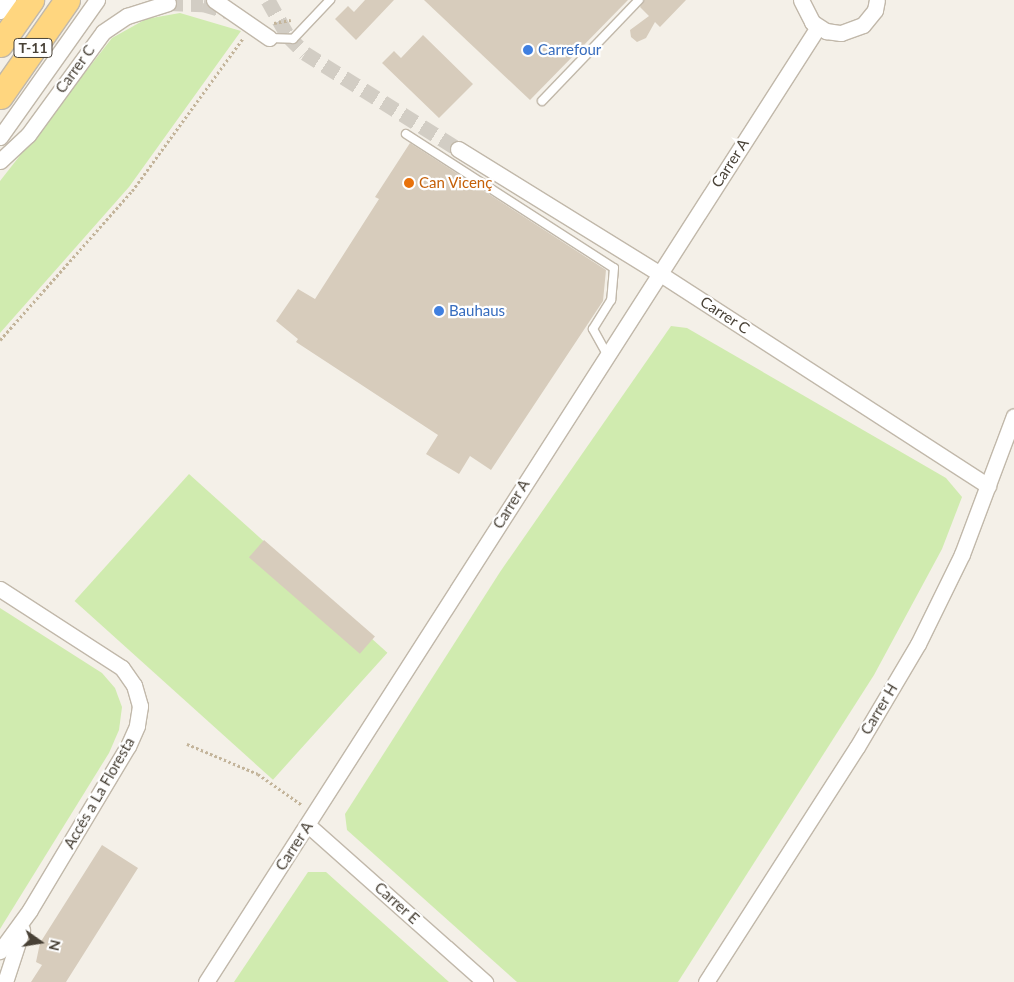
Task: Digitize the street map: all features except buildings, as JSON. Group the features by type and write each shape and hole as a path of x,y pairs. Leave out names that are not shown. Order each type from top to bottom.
{"highway":[{"name":"T-11","path":"0,44 31,0"},
{"name":"T-11","path":"0,96 67,0"}],"street":[{"path":"0,12 8,0"},
{"path":"214,0 270,38"},
{"path":"801,0 806,15 818,27 841,33 857,29 869,19 877,0"},
{"path":"0,137 96,1"},
{"name":"Carrer C","path":"0,161 28,135 103,32 127,16 168,3"},
{"name":"Carrer A","path":"206,982 818,27"},
{"name":"Carrer C","path":"458,149 659,273 988,486"},
{"name":"Carrer H","path":"706,982 857,747 918,644 962,554 1014,416"},
{"name":"Accés a La Floresta","path":"0,589 122,668 134,685 140,706 137,726 128,746 30,910 0,951"},
{"name":"Carrer E","path":"311,819 485,982"},
{"name":"Accés a La Floresta","path":"5,982 30,910"}],"lane":[{"path":"270,38 293,38 330,0"},
{"path":"542,102 639,0"},
{"path":"406,134 614,268 611,300 593,330 607,354"}],"path":[{"path":"269,22 282,24 291,20"},
{"path":"0,340 132,191 244,36"},
{"path":"187,744 258,774 311,819"}],"green space":[{"path":"180,13 241,31 129,187 0,333 0,181 112,38 146,19"},
{"path":"671,326 687,328 946,478 962,497 942,549 874,675 678,982 517,982 347,830 345,814 500,572"},
{"path":"189,474 387,653 273,780 75,601"},
{"path":"0,608 102,673 115,688 122,707 119,730 109,753 0,929"},
{"path":"308,872 326,872 449,982 234,982"}],"tunnel":[{"path":"268,0 288,36 305,53 458,149"},
{"path":"168,3 203,4 228,11"}],"place":[{"name":"Carrefour","path":"528,50"},
{"name":"Can Vicenç","path":"409,183"},
{"name":"Bauhaus","path":"439,311"}]}
